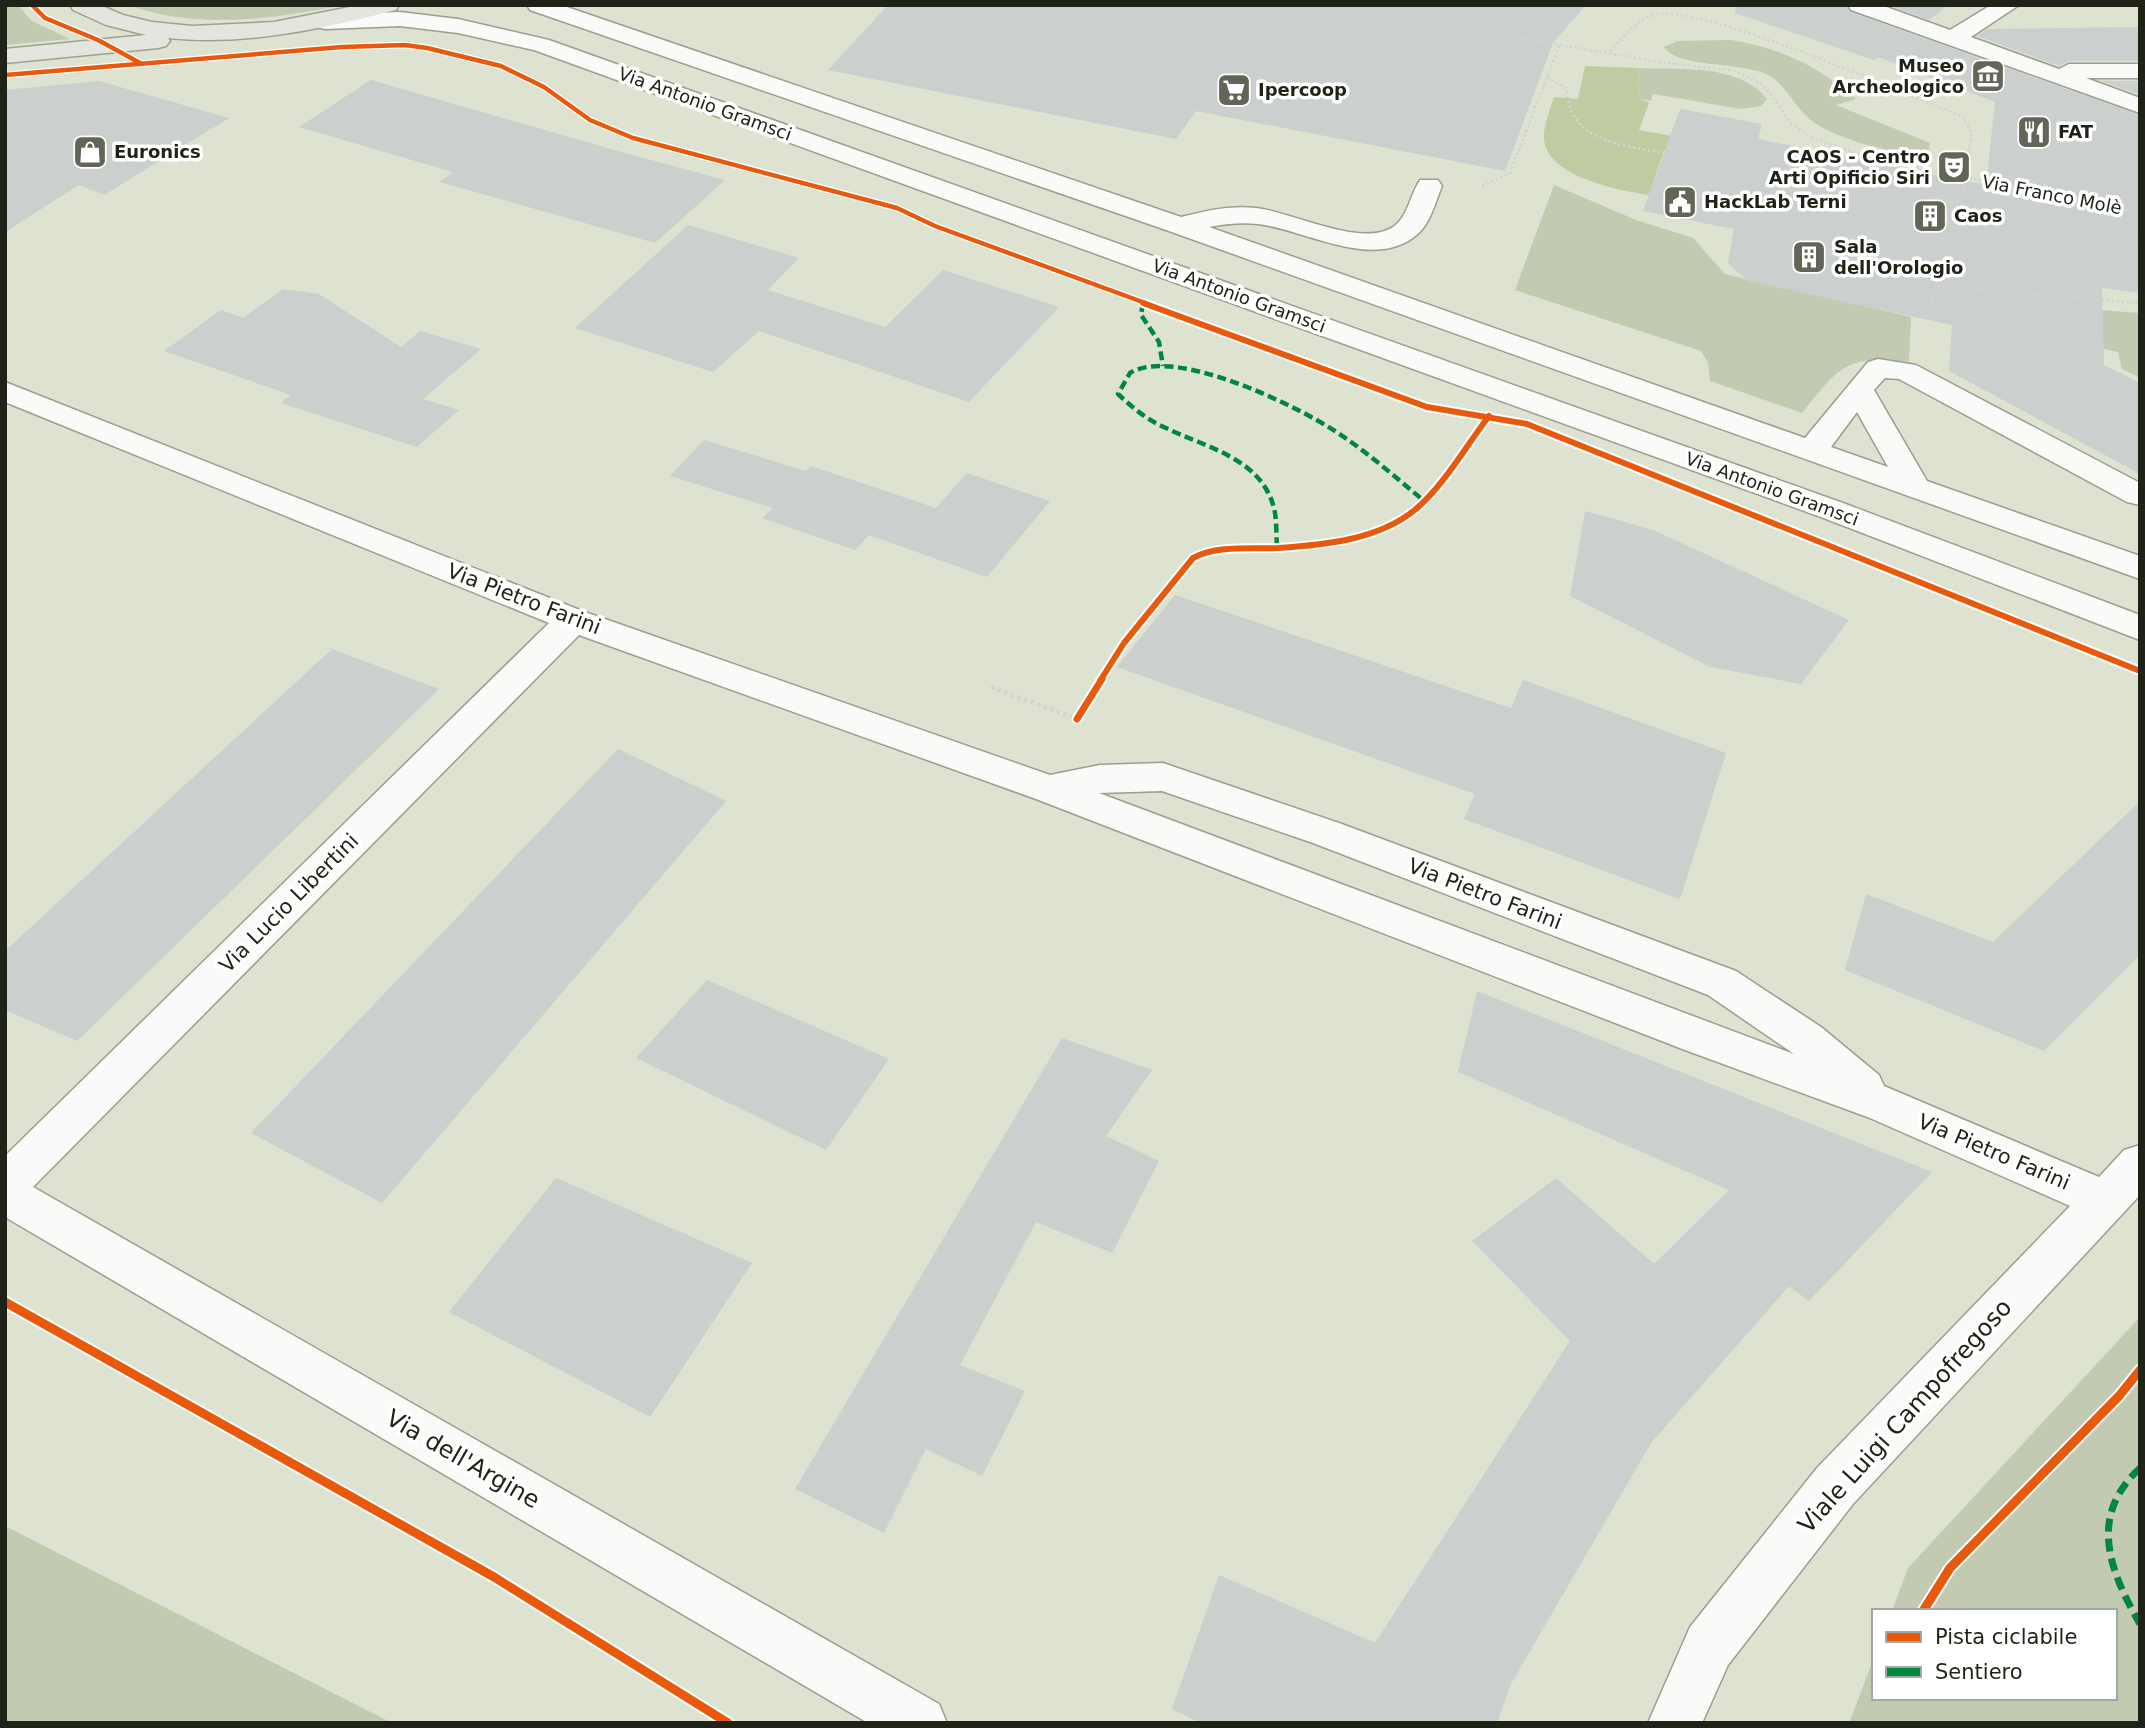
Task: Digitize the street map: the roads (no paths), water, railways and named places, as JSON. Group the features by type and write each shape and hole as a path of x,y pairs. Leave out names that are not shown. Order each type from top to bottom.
{"main road":[{"path":"81,5 100,17 161,30 236,33"},
{"path":"5,56 325,22 388,5"}],"street":[{"name":"Via Antonio Gramsci","path":"538,5 1179,225 1914,485 2140,568"},
{"path":"1859,5 2140,106"},
{"path":"1951,39 2008,5"},
{"name":"Via Antonio Gramsci","path":"325,22 400,19 458,26 541,45 1820,505 2140,628"},
{"path":"2043,72 2140,71"},
{"path":"1179,225 1224,215 1260,216 1351,239 1381,240 1402,235 1413,223 1429,186"},
{"path":"1812,450 1878,368 1906,371 2138,495"},
{"path":"1859,389 1914,485"},
{"name":"Via Pietro Farini","path":"5,391 573,620 1049,789 1700,1038 1885,1105 2104,1200"},
{"name":"Via Lucio Libertini","path":"5,1186 573,620"},
{"name":"Via Pietro Farini","path":"1049,789 1100,779 1163,777 1326,833 1722,983 1806,1039 1885,1105"},
{"name":"Viale Luigi Campofregoso","path":"1675,1723 1709,1646 1835,1486 2140,1164"},
{"name":"Via dell'Argine","path":"5,1194 920,1723"}],"place":[{"name":"Museo Archeologico","path":"1988,76"},
{"name":"Ipercoop","path":"1234,90"},
{"name":"FAT","path":"2034,132"},
{"name":"Euronics","path":"90,152"},
{"name":"CAOS - Centro Arti Opificio Siri","path":"1954,167"},
{"name":"HackLab Terni","path":"1680,202"},
{"name":"Caos","path":"1930,216"},
{"name":"Sala dell'Orologio","path":"1809,257"}]}
